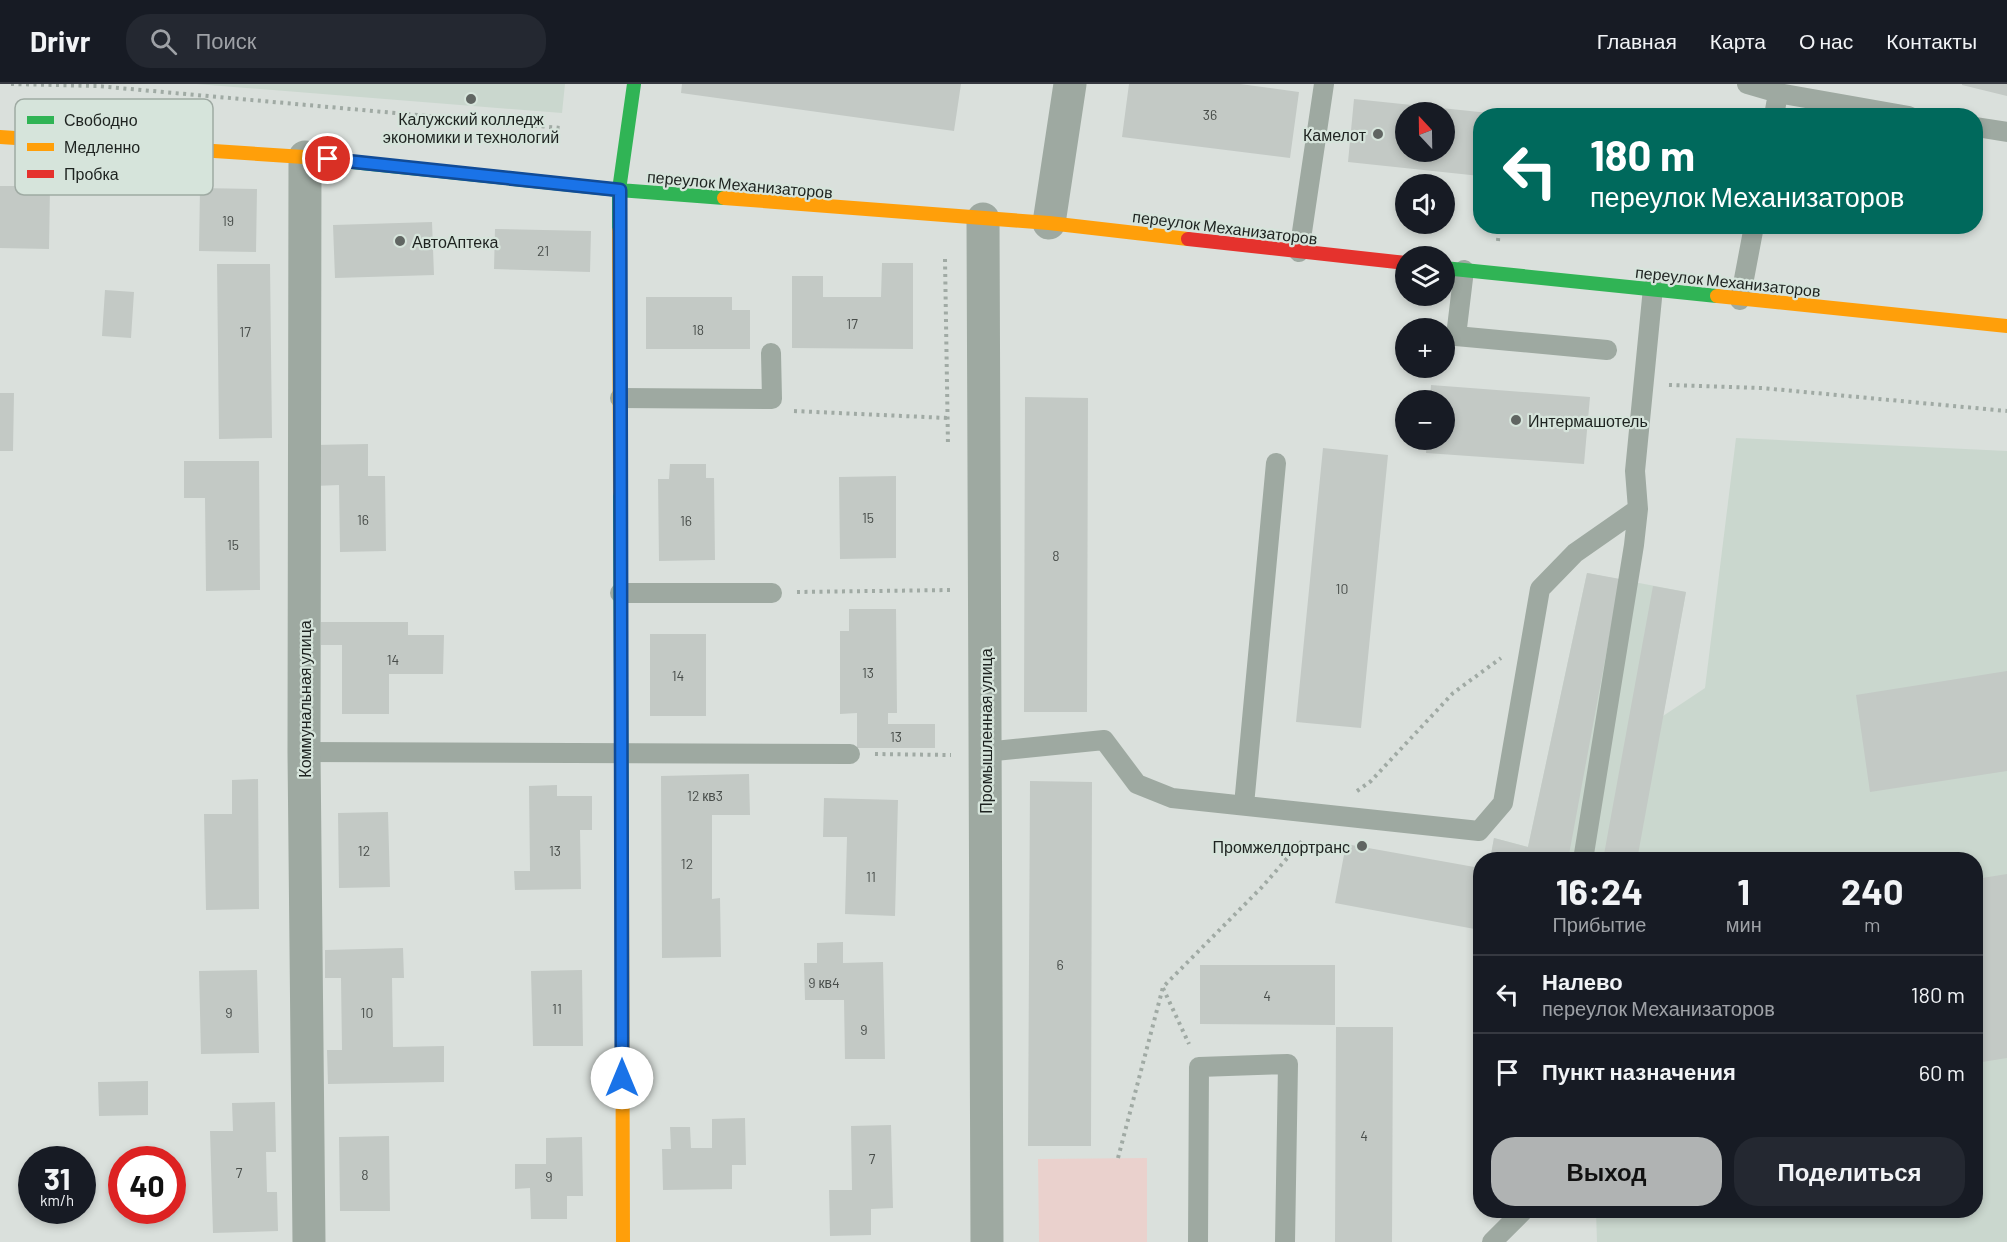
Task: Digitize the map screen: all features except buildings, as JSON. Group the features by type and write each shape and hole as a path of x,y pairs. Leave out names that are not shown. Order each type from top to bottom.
{"street":[{"path":"623,1242 620,190 634,84"},
{"path":"1049,223 1070,84"},
{"name":"переулок Механизаторов","path":"0,137 15,138"},
{"name":"переулок Механизаторов","path":"213,150 305,156 620,190 1049,223 1395,262"},
{"name":"Коммунальная улица","path":"305,156 304,752 309,1242"},
{"name":"Промышленная улица","path":"983,219 987,1242"},
{"name":"переулок Механизаторов","path":"1455,269 2007,326"}],"lane":[{"path":"1299,252 1324,84"},
{"path":"1747,84 1778,93 1864,108"},
{"path":"1775,108 1778,93"},
{"path":"1983,128 2007,132"},
{"path":"1740,300 1752,234"},
{"path":"1584,852 1638,509 1635,471 1653,288"},
{"path":"1455,302 1456,336 1606,350"},
{"path":"620,398 772,399 771,353"},
{"path":"1244,806 1276,463"},
{"path":"985,752 1104,740 1137,784 1172,798 1479,831 1503,803 1540,589 1575,553 1638,509"},
{"path":"620,593 772,593"},
{"path":"304,752 620,751 850,754"},
{"path":"1198,1242 1199,1067 1288,1064 1285,1242"},
{"path":"1492,1242 1516,1218"}],"path":[{"path":"11,84 97,86 561,128"},
{"path":"1497,245 1498,234"},
{"path":"1644,384 1762,388 2007,411"},
{"path":"772,399 797,413 947,418"},
{"path":"772,593 950,590"},
{"path":"1118,1158 1163,987 1262,887 1326,814 1371,781 1453,693 1533,634"},
{"path":"850,754 953,755 985,752"},
{"path":"1163,987 1199,1067"}],"shaded area":[{"name":"Калужский колледж экономики и технологий","path":"196,84 565,84 562,113"},
{"path":"1736,438 2007,451 2007,1242 1597,1242 1596,1218 1983,1218 1983,852 1491,852 1494,838 1528,847 1587,573 1686,592 1663,716 1705,688"},
{"path":"1147,1158 1147,1242 1039,1242 1038,1159"}],"traffic: fast":[{"path":"619,231 619,190 634,84"},
{"path":"304,157 619,190 724,198"},
{"path":"1455,269 1717,296"},
{"path":"620,492 622,883"}],"traffic: slow":[{"path":"0,137 15,138"},
{"path":"213,151 304,157"},
{"path":"724,198 1049,223 1188,239"},
{"path":"619,231 620,492"},
{"path":"1717,296 2007,326"},
{"path":"622,883 623,1242"}],"traffic: jam":[{"path":"1188,239 1395,262"}],"place":[{"name":"Калужский колледж экономики и технологий","path":"471,99"},
{"name":"Камелот","path":"1378,134"},
{"name":"АвтоАптека","path":"400,241"},
{"name":"Интермашотель","path":"1516,420"},
{"name":"Промжелдортранс","path":"1362,846"}],"route":[{"path":"328,159 620,190 622,1078"}]}
